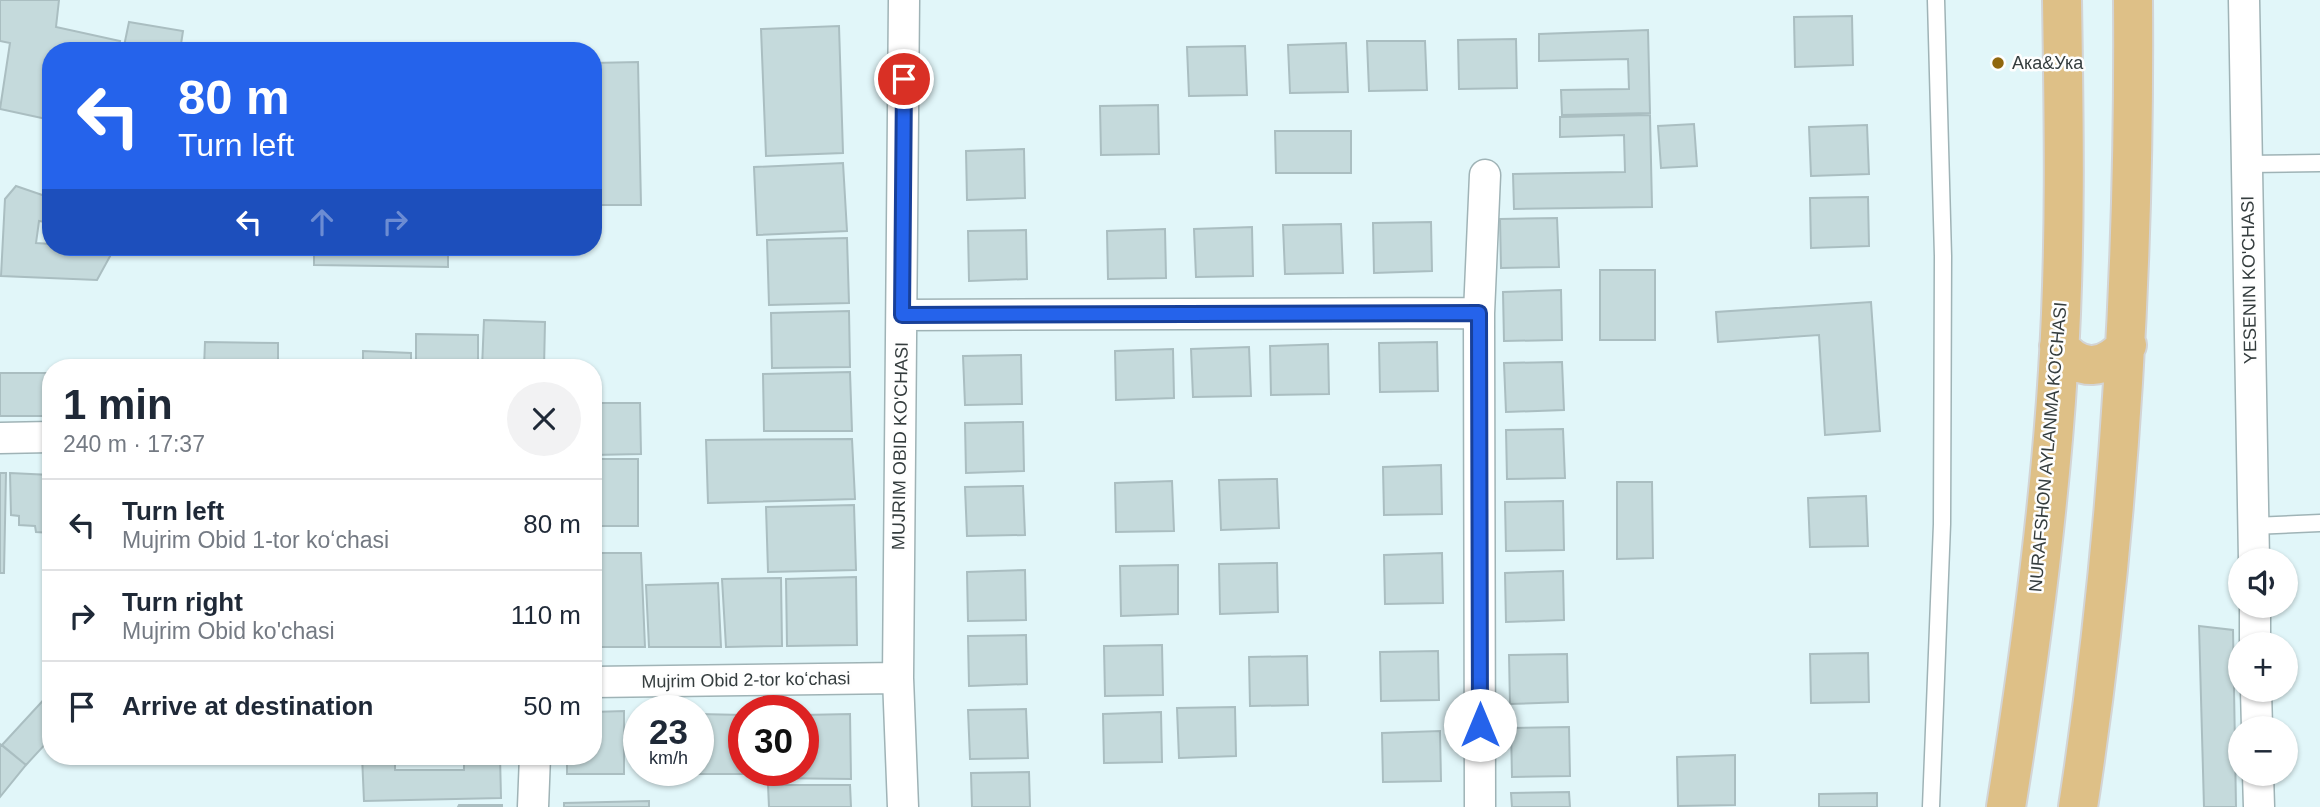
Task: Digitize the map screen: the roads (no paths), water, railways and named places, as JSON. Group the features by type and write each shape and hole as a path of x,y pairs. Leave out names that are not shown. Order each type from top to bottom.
{"main road":[{"name":"NURAFSHON AYLANMA KO'CHASI","path":"2006,807 2047,504 2059,346 2064,174 2062,0"},
{"path":"2078,807 2113,528 2126,345 2134,131 2133,0"},
{"path":"2059,346 2074,360 2091,367 2111,361 2126,345"}],"street":[{"name":"MUJRIM OBID KO'CHASI","path":"903,807 898,678 904,0"},
{"name":"YESENIN KO'CHASI","path":"2244,0 2253,548"},
{"path":"1480,807 1479,313 1485,175"},
{"path":"902,315 1479,313"},
{"path":"0,439 42,438"},
{"name":"Mujrim Obid 2-tor koʻchasi","path":"602,682 898,678"},
{"path":"533,807 535,765"},
{"path":"2258,786 2259,807"}],"lane":[{"path":"1931,807 1942,497 1943,256 1936,0"},
{"path":"2248,164 2320,163"},
{"path":"2253,526 2320,523"}],"place":[{"name":"Ака&Ука","path":"1998,63"}]}
